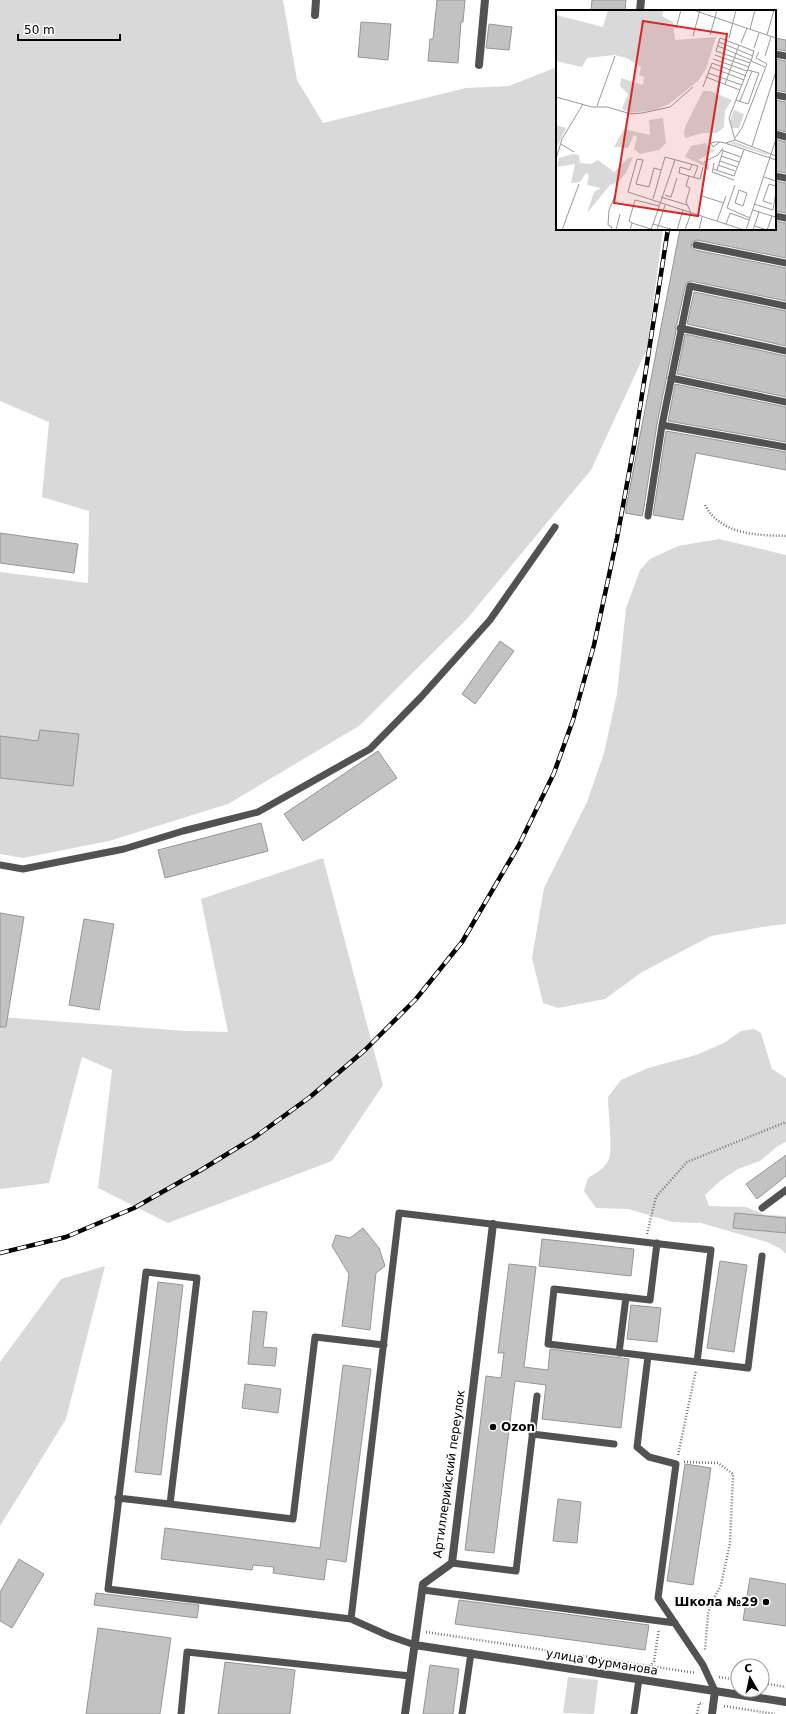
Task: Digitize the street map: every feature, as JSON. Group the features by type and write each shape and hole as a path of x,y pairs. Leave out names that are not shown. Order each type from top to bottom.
{"street":[{"path":"315,15 316,0"},
{"path":"479,65 485,0"},
{"path":"640,10 641,0"},
{"name":"Артиллерийский переулок","path":"422,1590 423,1584 452,1563 493,1224"},
{"path":"405,1714 422,1590"},
{"name":"улица Фурманова","path":"415,1645 786,1702"},
{"path":"712,1714 716,1691"}],"lane":[{"path":"776,54 786,56"},
{"path":"776,95 786,97"},
{"path":"776,134 786,137"},
{"path":"776,176 786,178"},
{"path":"776,216 786,218"},
{"path":"696,246 786,263"},
{"path":"648,516 662,425 672,378 680,328 690,286 786,306"},
{"path":"680,328 786,351"},
{"path":"672,378 786,402"},
{"path":"662,425 786,447"},
{"path":"0,865 22,869 124,849 183,831 258,812 370,748 420,697 490,620 555,527"},
{"path":"762,1208 786,1190"},
{"path":"350,1619 400,1212 711,1250 697,1362"},
{"path":"657,1243 650,1300 554,1289 548,1344 748,1368 762,1256"},
{"path":"170,1504 197,1278 146,1272 108,1589 350,1619 389,1636 415,1645"},
{"path":"619,1352 626,1297"},
{"path":"118,1498 293,1519 315,1337 384,1346"},
{"path":"648,1356 637,1447 649,1457 676,1464 658,1598 703,1665 706,1675 716,1691"},
{"path":"452,1563 516,1571 537,1396"},
{"path":"532,1434 614,1444"},
{"path":"422,1590 675,1623"},
{"path":"181,1714 187,1652 410,1676"},
{"path":"462,1714 471,1653"},
{"path":"634,1714 639,1679"}],"path":[{"path":"705,505 709,513 728,528 753,535 786,536"},
{"path":"646,1242 656,1197 687,1162 786,1122"},
{"path":"697,1362 676,1464 685,1462 718,1463 733,1474 730,1542 721,1585 710,1604 703,1665"},
{"path":"639,1679 654,1661 660,1621"},
{"path":"417,1630 730,1679"},
{"path":"770,1684 786,1687"},
{"path":"697,1714 698,1703 776,1714"}],"shaded area":[{"path":"0,0 283,0 297,80 323,123 466,88 509,86 556,67 556,230 663,230 647,349 591,470 466,620 359,726 228,804 109,841 23,858 0,854 0,572 88,583 89,511 42,497 49,422 0,401"},
{"path":"719,539 786,555 786,924 711,936 642,972 605,999 558,1008 543,1003 532,958 544,888 587,802 604,753 617,694 626,608 640,570 650,559 678,546"},
{"path":"323,858 383,1085 332,1161 168,1223 98,1188 112,1070 82,1057 49,1183 0,1189 0,1017 186,1031 228,1032 201,899"},
{"path":"754,1029 761,1033 772,1069 786,1078 786,1142 778,1146 760,1161 738,1169 720,1181 705,1195 709,1206 746,1207 766,1215 786,1216 786,1254 781,1249 767,1242 701,1223 672,1222 628,1209 596,1208 584,1191 588,1178 603,1168 609,1159 610,1139 608,1097 621,1080 648,1068 696,1055 724,1043 741,1031"},
{"path":"105,1266 66,1419 0,1526 0,1362 61,1279"},
{"path":"568,1677 598,1680 594,1714 563,1713"}],"building":[{"path":"437,0 465,0 463,22 461,22 458,63 428,61 430,39 433,39"},
{"path":"592,0 626,0 625,10 591,10"},
{"path":"361,22 391,24 388,60 358,57"},
{"path":"489,24 512,27 509,50 486,48"},
{"path":"776,38 786,40 786,51 776,49"},
{"path":"776,59 786,61 786,92 776,90"},
{"path":"776,100 786,102 786,132 776,129"},
{"path":"776,139 786,142 786,173 776,171"},
{"path":"776,181 786,183 786,213 776,211"},
{"path":"776,221 786,223 786,258 697,240 692,242 691,247 695,250 786,268 786,301 691,281 686,283 677,324 675,327 676,331 657,424 643,513 642,516 625,513 680,230 776,230"},
{"path":"694,292 786,311 786,346 687,324"},
{"path":"685,334 786,356 786,397 677,374"},
{"path":"675,384 786,407 786,442 668,421"},
{"path":"666,431 786,452 786,470 696,453 683,520 653,515"},
{"path":"0,533 78,544 74,573 0,563"},
{"path":"500,641 514,651 475,704 462,694"},
{"path":"40,730 79,734 73,786 0,778 0,736 38,741"},
{"path":"378,751 397,778 303,841 284,814"},
{"path":"261,823 268,851 165,878 158,850"},
{"path":"0,913 24,917 6,1027 0,1027"},
{"path":"84,919 114,924 99,1010 69,1005"},
{"path":"786,1155 786,1176 757,1199 746,1184"},
{"path":"735,1213 786,1218 786,1233 733,1228"},
{"path":"363,1228 379,1248 385,1266 376,1273 370,1330 342,1326 349,1274 332,1246 336,1235 350,1238"},
{"path":"542,1239 634,1249 631,1276 539,1266"},
{"path":"720,1261 747,1265 734,1352 707,1348"},
{"path":"509,1264 536,1267 524,1367 548,1370 550,1349 629,1359 621,1428 542,1419 546,1385 515,1381 494,1553 465,1550 486,1376 501,1378 504,1353 498,1353"},
{"path":"158,1282 183,1285 161,1475 135,1472"},
{"path":"631,1305 661,1308 657,1342 627,1339"},
{"path":"253,1311 267,1312 263,1347 277,1348 275,1366 248,1364"},
{"path":"343,1365 371,1369 346,1562 327,1559 324,1580 273,1573 274,1567 253,1565 252,1570 161,1559 165,1528 320,1548"},
{"path":"245,1384 281,1389 278,1413 242,1408"},
{"path":"685,1464 711,1468 693,1585 667,1581"},
{"path":"558,1499 581,1502 577,1543 553,1541"},
{"path":"19,1559 44,1574 12,1628 0,1621 0,1592"},
{"name":"Школа №29","path":"750,1578 786,1584 786,1626 743,1620"},
{"path":"96,1593 199,1605 197,1618 94,1605"},
{"path":"459,1600 649,1625 645,1650 455,1624"},
{"path":"98,1628 171,1638 160,1714 86,1714"},
{"path":"225,1662 295,1670 290,1714 218,1714"},
{"path":"430,1665 459,1669 453,1714 423,1714"}],"railway":[{"path":"0,1253 66,1237 134,1208 255,1137 310,1097 365,1050 416,999 462,942 519,845 554,773 573,720 594,645 617,538 634,446 668,230"}],"place":[{"name":"Ozon","path":"493,1427"},
{"name":"Школа №29","path":"766,1602"}]}
